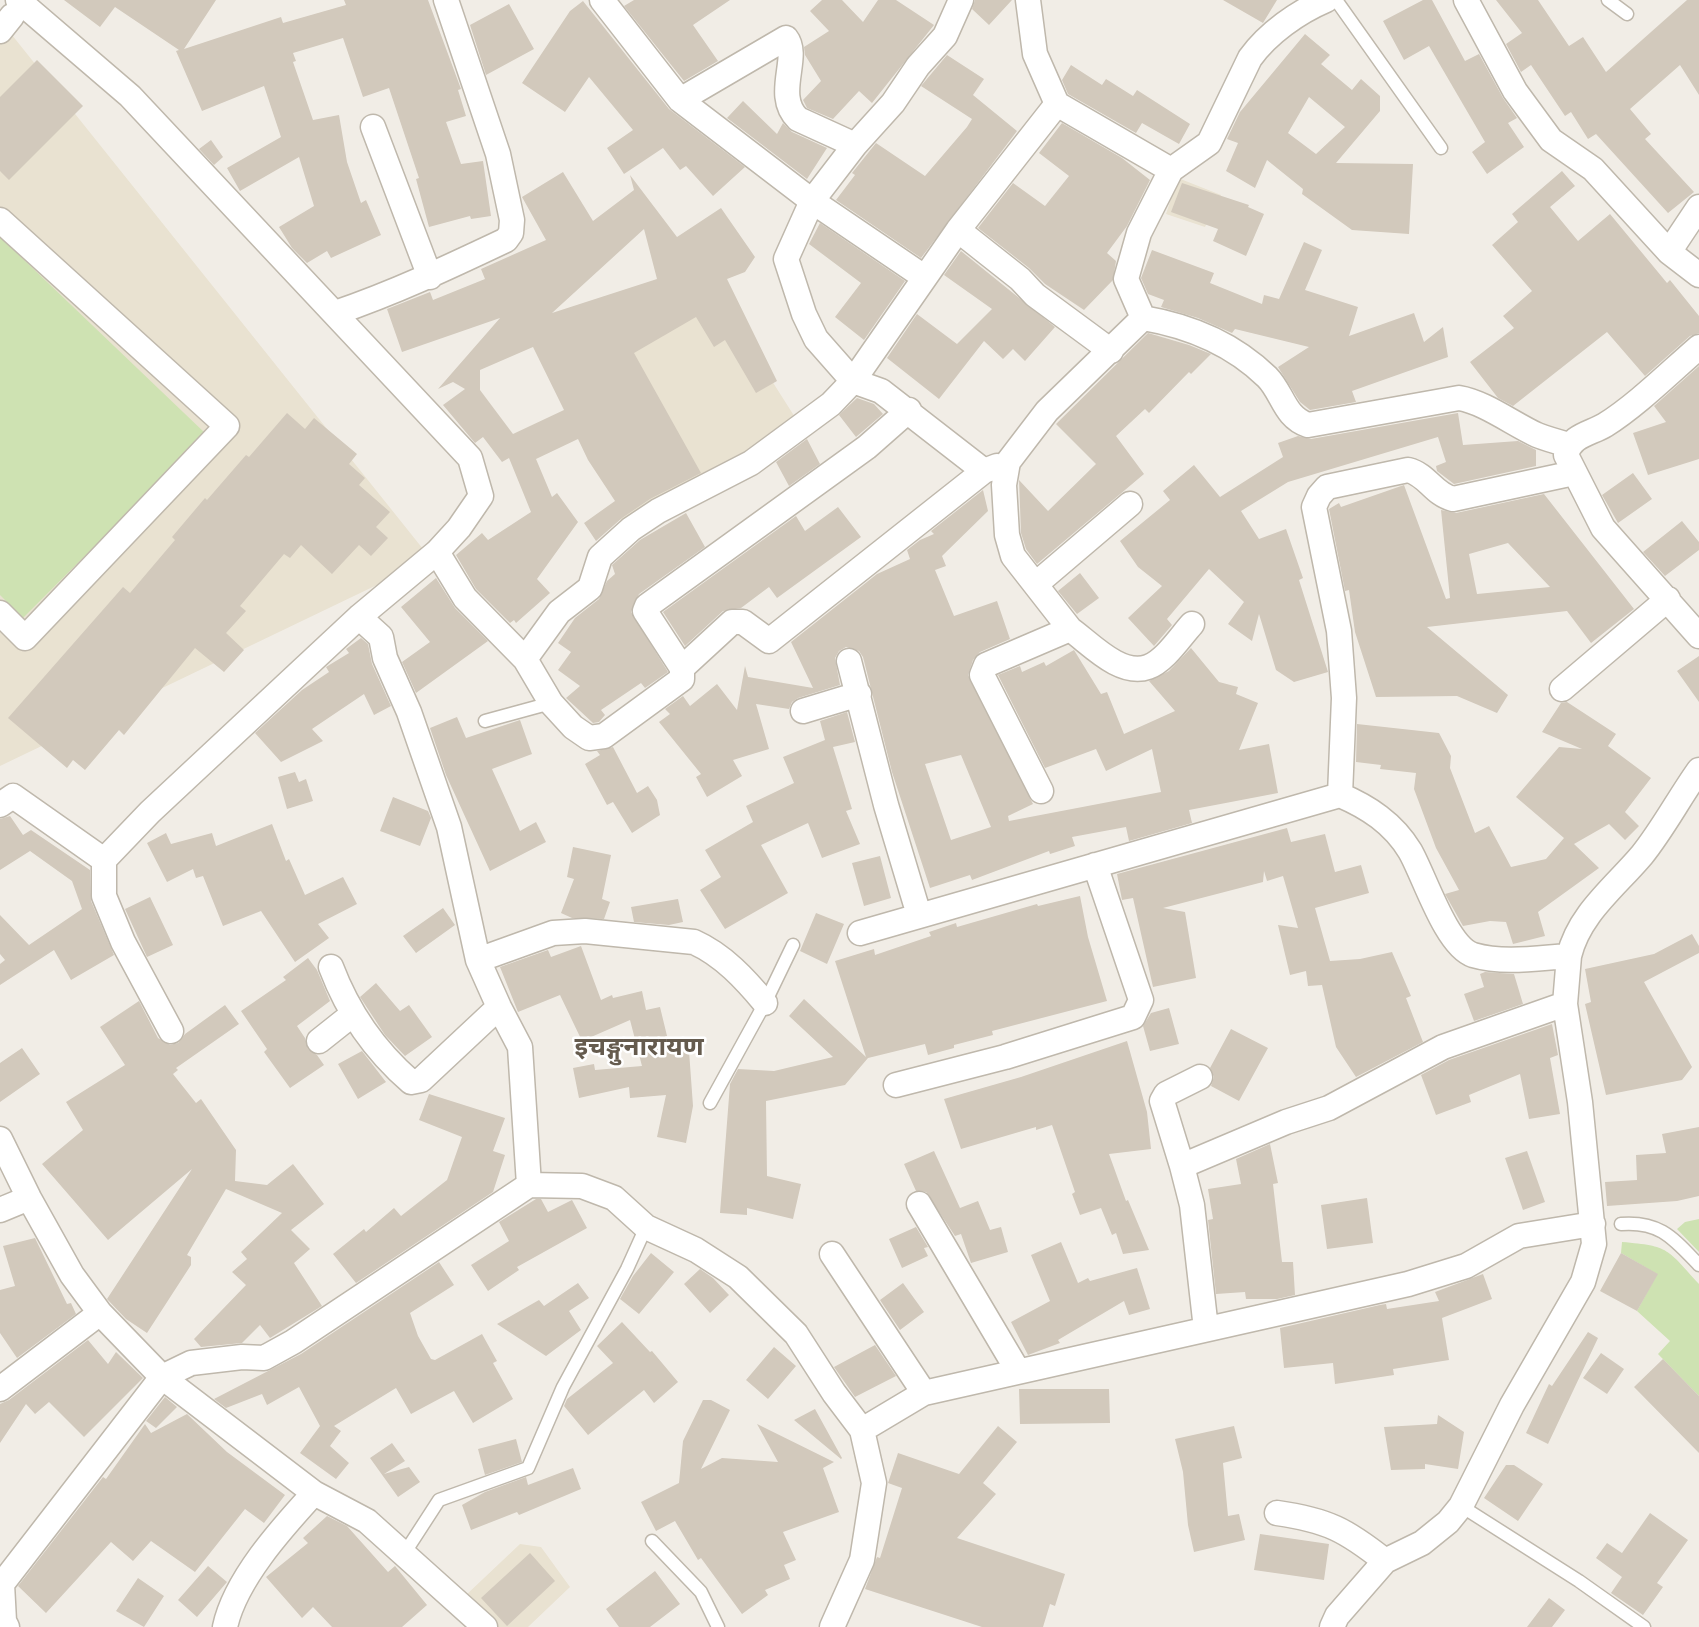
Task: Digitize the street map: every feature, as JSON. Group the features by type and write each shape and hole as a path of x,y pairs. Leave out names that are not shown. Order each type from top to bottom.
{"street":[{"path":"335,313 392,294 430,277 506,240 511,232 512,220 498,154 446,0"},
{"path":"962,0 945,36 918,66 893,104 855,145 812,201 786,259 804,314 816,339 853,381 881,390 984,471"},
{"path":"1028,0 1035,54 1057,104 1171,170"},
{"path":"1143,318 1126,279 1138,233 1171,170 1201,151 1209,143 1250,58 1259,45 1305,11 1326,0"},
{"path":"1467,0 1515,91 1551,140 1593,169 1669,252 1699,275"},
{"path":"609,2 680,100 812,201 924,277"},
{"path":"10,16 130,96 470,458 481,496 459,528 437,552 359,617 150,812 104,860 104,896 123,942 171,1031"},
{"path":"680,100 786,38 790,48 787,100 791,112 798,119 855,145"},
{"path":"525,659 559,612 590,588 600,556 631,529 658,512 751,463 831,405 853,381 958,230 1057,104"},
{"path":"373,127 430,277"},
{"path":"1669,252 1699,207"},
{"path":"0,220 227,426 25,638 0,613"},
{"path":"958,230 1020,279 1035,295 1111,351"},
{"path":"1143,318 1047,411 1008,462 1004,484 1007,535 1013,556 1070,629 1118,665 1133,668 1148,667 1164,654 1192,624"},
{"path":"1143,318 1181,325 1240,354 1269,378 1290,414 1298,422 1308,425 1459,398 1473,400 1485,409 1537,435 1569,446"},
{"path":"1699,348 1605,424 1577,438 1569,446 1566,455 1603,528 1699,636"},
{"path":"437,552 465,598 525,659 551,703 573,727 589,738 604,736 682,679 682,668 645,611 647,606 867,447 909,410"},
{"path":"682,668 732,622 743,622 768,641 984,471 1008,462"},
{"path":"1340,795 1344,698 1339,631 1314,507 1319,496 1327,487 1408,470 1419,473 1441,496 1453,499 1574,473"},
{"path":"1036,584 1130,504"},
{"path":"1562,689 1668,599"},
{"path":"359,617 381,637 385,657 413,722 449,827 478,960 520,1047 529,1185"},
{"path":"1041,791 982,675 982,670 986,665 1070,629"},
{"path":"849,661 886,805 919,915"},
{"path":"803,711 859,694"},
{"path":"1332,1627 1336,1616 1385,1561 1422,1543 1448,1522 1461,1506 1512,1405 1582,1282 1598,1224 1565,1004 1569,956 1573,938 1587,916 1643,854 1699,770"},
{"path":"860,933 1340,795 1368,807 1396,833 1409,850 1445,927 1470,954 1499,960 1569,956"},
{"path":"0,805 13,796 104,860"},
{"path":"896,1085 1005,1057 1133,1017 1142,1000 1095,865"},
{"path":"478,960 553,933 585,931 694,942 710,948 742,976 765,1003"},
{"path":"331,967 344,1001 384,1058 415,1082 421,1080 499,1007"},
{"path":"1182,1166 1286,1122 1329,1108 1443,1047 1565,1004"},
{"path":"319,1041 354,1014"},
{"path":"1200,1077 1166,1094 1162,1101 1192,1205 1206,1329"},
{"path":"0,1139 28,1198 72,1275 100,1313 162,1377 314,1493 367,1521 485,1627"},
{"path":"4,1623 2,1584 162,1377 191,1363 242,1357 264,1358 302,1336 529,1185 582,1186 614,1198 646,1227 696,1250 738,1277 796,1335 834,1393 862,1430 874,1483 862,1560 832,1627"},
{"path":"0,1210 28,1198"},
{"path":"919,1204 1018,1371"},
{"path":"862,1430 924,1393 1408,1284 1466,1266 1519,1236 1598,1224"},
{"path":"832,1254 924,1393"},
{"path":"0,1389 100,1313"},
{"path":"225,1627 230,1605 271,1540 314,1493"},
{"path":"1277,1513 1311,1518 1349,1533 1385,1561"}],"lane":[{"path":"1336,0 1440,148"},
{"path":"1608,0 1627,14"},
{"path":"485,722 551,703"},
{"path":"710,1103 765,1003 793,945"},
{"path":"1621,1224 1643,1222 1660,1229 1699,1265"},
{"path":"404,1554 439,1500 528,1468 563,1387 627,1269 646,1227"},
{"path":"1461,1506 1579,1581 1644,1627"},
{"path":"652,1541 701,1592 718,1627"}],"shaded area":[{"path":"0,20 431,559 0,766"},
{"path":"1178,178 1221,195 1205,227 1166,214"},
{"path":"720,299 798,422 631,529 611,511 650,483 597,364"},
{"path":"520,1544 541,1547 570,1587 528,1627 493,1627 465,1596"}],"green space":[{"path":"0,237 206,434 23,618 0,595"},
{"path":"1699,1219 1699,1252 1677,1229 1685,1222"},
{"path":"1622,1242 1650,1245 1666,1251 1699,1284 1699,1396 1658,1354 1670,1341 1637,1311 1657,1274 1621,1253"}],"building":[{"path":"64,0 216,0 184,49 281,17 283,23 346,5 344,0 428,0 461,89 458,90 466,116 446,122 461,164 483,161 491,216 471,219 470,216 429,227 416,179 419,178 389,88 363,97 343,38 293,53 296,61 293,62 313,120 339,115 347,162 361,203 366,200 381,235 331,258 327,251 307,263 292,248 279,227 314,206 299,157 240,191 227,168 281,137 264,86 202,111 176,51 179,50 115,7 100,27"},
{"path":"634,0 730,0 693,25 718,61 684,81 624,6"},
{"path":"822,0 842,0 863,22 878,0 896,0 934,25 872,103 859,91 833,119 807,108 803,100 821,81 805,55 804,47 829,31 810,11"},
{"path":"975,0 1012,0 989,25 972,9"},
{"path":"1223,0 1277,0 1263,23"},
{"path":"1423,0 1432,0 1465,61 1479,54 1503,98 1517,118 1508,123 1524,147 1487,174 1472,152 1485,142 1429,46 1404,60 1383,21"},
{"path":"1496,0 1538,0 1569,46 1583,37 1606,72 1687,0 1699,0 1699,95 1680,65 1630,109 1651,134 1645,139 1694,192 1668,213 1596,134 1588,139 1571,112 1565,116 1531,65 1521,72 1506,44 1522,33"},
{"path":"583,1 669,109 745,167 713,196 686,166 680,170 663,148 624,174 607,148 633,130 589,77 565,112 522,83 570,11"},
{"path":"509,4 534,49 486,75 470,25"},
{"path":"1305,34 1330,55 1321,64 1352,90 1361,79 1380,96 1380,111 1336,163 1413,164 1409,234 1352,230 1302,194 1303,189 1267,160 1255,188 1226,171 1238,143 1227,139 1240,112","holes":["1309,97 1345,127 1316,154 1288,133"]},
{"path":"947,55 984,79 973,95 1017,131 921,258 836,200 855,175 852,173 876,143 925,176 967,127 972,119 921,86"},
{"path":"37,60 83,106 9,180 0,171 0,97"},
{"path":"1071,65 1102,85 1106,79 1133,96 1137,90 1190,124 1179,144 1142,123 1136,133 1068,94 1062,80"},
{"path":"743,101 777,134 783,123 792,132 827,148 807,179 727,118"},
{"path":"1062,123 1122,158 1150,180 1127,226 1107,253 1116,261 1113,280 1084,310 1045,284 1029,268 978,228 1013,183 1045,206 1069,176 1039,153"},
{"path":"211,140 223,157 214,165 199,149"},
{"path":"1562,171 1575,186 1550,207 1578,241 1610,214 1667,283 1670,280 1699,316 1699,333 1690,336 1645,376 1607,332 1513,406 1498,398 1470,362 1514,328 1503,316 1532,291 1492,245 1518,222 1512,214"},
{"path":"563,172 593,221 634,190 630,175 677,237 721,208 755,257 745,272 727,279 777,381 756,393 725,340 714,347 696,317 634,353 701,473 650,499 622,518 596,541 584,523 615,501 588,460 578,439 536,459 552,497 557,493 578,522 537,579 550,593 516,623 514,620 510,623 476,589 456,555 482,533 488,540 531,512 509,458 502,462 483,437 475,443 443,405 465,389 453,382 438,389 500,318 402,352 387,309 430,292 433,300 485,279 481,269 546,240 522,197","holes":["644,229 657,279 552,313","533,347 564,410 513,434 480,390 480,370"]},
{"path":"1182,183 1249,205 1248,207 1264,214 1246,256 1213,241 1218,229 1171,212"},
{"path":"820,223 905,281 864,340 835,317 861,283 809,244"},
{"path":"1304,242 1322,250 1305,290 1358,307 1349,336 1414,313 1424,342 1443,327 1448,357 1352,391 1356,402 1310,410 1300,402 1278,367 1309,347 1235,329 1232,333 1198,318 1161,307 1164,300 1148,294 1141,278 1152,250 1214,273 1210,283 1262,304 1264,295 1279,299"},
{"path":"961,251 1055,327 1025,361 1013,349 1003,359 984,341 939,399 887,358 917,314 957,344 992,309 944,275"},
{"path":"1148,333 1211,354 1191,374 1189,372 1149,413 1145,409 1116,436 1144,474 1037,564 1026,549 1021,533 1019,480 1048,511 1096,464 1056,424"},
{"path":"1699,366 1699,459 1648,475 1633,433 1666,422 1654,406"},
{"path":"857,398 874,404 883,414 856,437 839,415"},
{"path":"287,413 305,429 314,418 357,454 349,464 365,478 359,485 390,512 376,527 388,538 371,556 359,545 332,574 301,545 290,558 284,554 240,606 246,611 226,633 244,650 224,672 195,648 124,735 119,730 85,770 73,760 67,768 8,718 123,587 130,593 175,540 172,537 205,498 207,500 246,455 249,457"},
{"path":"1458,413 1463,445 1518,441 1536,450 1536,466 1454,484 1437,471 1436,466 1446,462 1438,437 1288,482 1241,511 1259,539 1286,529 1303,578 1299,580 1328,672 1294,682 1276,670 1259,614 1252,641 1228,624 1244,602 1209,569 1167,619 1172,625 1154,646 1128,618 1162,586 1138,567 1120,541 1170,500 1163,491 1194,465 1220,497 1283,457 1278,443 1298,436 1311,439"},
{"path":"807,439 820,464 789,486 776,462"},
{"path":"1633,473 1652,499 1618,523 1602,495"},
{"path":"1404,485 1446,599 1450,598 1441,510 1456,513 1544,494 1634,609 1591,643 1567,611 1427,627 1508,695 1497,713 1457,696 1376,697 1355,632 1349,590 1345,591 1329,509 1339,503 1341,507","holes":["1508,543 1550,587 1477,594 1469,554"]},
{"path":"983,490 988,511 942,556 946,566 935,570 954,616 997,601 1010,639 980,652 973,660 968,675 1033,804 1008,816 1009,821 1161,792 1152,749 1106,771 1096,749 1045,768 998,675 1020,666 1022,672 1044,662 1046,666 1074,650 1101,694 1107,692 1124,734 1175,711 1149,681 1169,671 1191,648 1219,682 1238,687 1236,694 1258,703 1239,750 1269,744 1278,793 1189,810 1192,823 1129,841 1126,827 1072,837 1075,846 1050,854 1049,851 972,880 970,875 930,888 892,772 863,657 859,651 846,647 839,651 835,658 840,685 798,698 792,702 789,709 756,704 769,749 733,760 742,776 707,797 696,777 701,774 659,722 670,714 665,709 683,696 690,706 717,684 737,710 745,666 748,677 813,688 791,642 877,574 910,559 907,550 920,540 934,534 931,531","holes":["961,755 991,827 951,840 925,764"]},
{"path":"838,507 861,537 777,598 769,587 741,608 723,611 685,646 663,612 796,516 805,531"},
{"path":"686,513 705,547 639,594 631,612 668,672 645,688 641,683 601,710 605,715 599,722 593,723 566,698 580,686 558,670 571,652 558,643 575,618 599,599 607,581 615,574 612,565 640,540"},
{"path":"1682,521 1699,542 1699,550 1665,576 1643,552"},
{"path":"1080,573 1099,598 1077,614 1058,591"},
{"path":"436,578 455,608 488,641 416,693 402,662 430,642 401,607"},
{"path":"361,638 368,644 372,664 391,706 374,715 364,694 312,729 323,741 281,762 255,733 302,690 329,672 326,667 349,653 346,649"},
{"path":"1699,656 1699,702 1677,671"},
{"path":"1567,702 1616,734 1608,746 1651,778 1625,812 1639,826 1625,840 1609,824 1574,844 1599,868 1538,912 1545,936 1513,944 1506,922 1490,921 1463,926 1445,894 1459,890 1436,848 1414,789 1416,773 1380,769 1381,765 1356,762 1357,724 1439,733 1451,756 1450,768 1475,833 1489,826 1511,867 1546,859 1564,838 1516,797 1559,747 1582,749 1542,732 1561,703"},
{"path":"847,712 855,742 833,747 852,809 846,811 860,844 822,858 808,823 761,845 788,893 725,929 700,890 721,877 705,850 753,822 746,806 794,783 783,757 825,740 820,721"},
{"path":"457,717 466,738 520,720 532,754 492,769 520,831 536,822 546,842 490,871 446,775 430,728"},
{"path":"613,747 637,793 648,786 657,800 660,815 632,833 613,802 607,805 585,764 600,755 597,751"},
{"path":"295,772 299,782 306,779 313,801 287,809 278,777"},
{"path":"393,797 428,811 431,818 420,846 380,831"},
{"path":"10,816 23,835 31,830 90,870 91,901 114,955 71,980 54,950 0,985 0,964 5,960 0,954 0,915 29,945 82,909 72,881 30,851 0,870 0,819"},
{"path":"272,824 286,861 289,859 305,895 343,877 357,904 318,924 329,938 295,962 261,911 223,926 203,876 196,878 193,869 167,882 147,843 166,833 171,844 212,833 216,846"},
{"path":"1287,828 1291,842 1325,834 1335,872 1361,865 1369,893 1315,908 1330,961 1360,959 1392,952 1411,996 1406,998 1423,1042 1356,1077 1336,1047 1322,985 1308,986 1306,971 1290,975 1278,925 1298,928 1283,876 1267,881 1264,871 1263,882 1163,908 1185,912 1196,978 1153,987 1133,898 1122,900 1117,874"},
{"path":"573,847 611,855 602,899 610,902 604,919 572,918 561,913 574,879 567,877"},
{"path":"880,856 891,898 864,906 852,863"},
{"path":"1080,896 1088,937 1107,1001 992,1031 993,1035 954,1045 954,1048 928,1055 925,1044 868,1058 845,1085 766,1101 767,1176 801,1184 793,1219 747,1208 747,1215 720,1213 730,1084 738,1069 774,1071 833,1057 789,1016 804,999 866,1057 835,961 874,949 875,955 931,936 929,932 956,923 957,927 1037,904 1038,906"},
{"path":"150,897 173,945 147,957 125,909"},
{"path":"678,899 683,922 669,925 634,922 631,907"},
{"path":"443,908 455,925 416,953 403,936"},
{"path":"816,913 844,924 827,964 800,951"},
{"path":"1692,934 1699,946 1699,953 1644,982 1692,1067 1682,1080 1606,1095 1585,1004 1591,1002 1585,969 1654,954"},
{"path":"581,946 601,1000 612,995 613,998 642,991 646,1010 660,1007 668,1040 688,1037 693,1106 686,1143 657,1137 666,1095 630,1098 629,1087 579,1098 573,1068 594,1064 595,1070 642,1066 630,1020 582,1041 560,995 518,1012 500,967 548,950 551,957"},
{"path":"308,958 317,970 330,1001 297,1026 305,1038 308,1049 317,1055 324,1065 290,1088 264,1052 267,1049 241,1011 286,980 283,977"},
{"path":"1485,972 1514,974 1523,1004 1474,1021 1464,994 1484,987 1480,974"},
{"path":"376,983 400,1011 409,1005 432,1037 405,1056 385,1035 360,997"},
{"path":"139,1001 158,1038 170,1045 178,1043 185,1034 225,1005 239,1024 176,1068 178,1070 173,1074 196,1103 201,1099 236,1150 235,1181 267,1185 293,1164 324,1204 291,1230 310,1249 294,1263 322,1306 270,1338 260,1325 242,1343 201,1347 194,1339 246,1285 232,1272 247,1259 241,1252 282,1213 226,1189 187,1255 191,1257 191,1265 147,1333 126,1319 107,1299 192,1169 108,1240 42,1164 83,1130 66,1102 125,1065 100,1027"},
{"path":"1169,1008 1179,1044 1150,1051 1143,1026 1151,1013"},
{"path":"1552,1024 1558,1055 1550,1058 1560,1114 1529,1119 1520,1074 1469,1095 1471,1102 1436,1115 1421,1075 1449,1060"},
{"path":"1231,1029 1268,1048 1239,1101 1211,1086 1214,1077 1210,1068"},
{"path":"1127,1041 1147,1112 1151,1149 1109,1154 1126,1201 1128,1200 1149,1250 1123,1254 1116,1233 1112,1235 1101,1208 1080,1215 1072,1194 1075,1192 1052,1125 1036,1130 1036,1127 961,1149 944,1099 1021,1077"},
{"path":"22,1048 40,1074 0,1102 0,1063"},
{"path":"362,1051 386,1082 358,1099 338,1064"},
{"path":"429,1094 505,1118 493,1151 505,1155 493,1192 356,1283 333,1254 364,1229 366,1232 394,1208 401,1216 447,1180 462,1137 419,1120"},
{"path":"1699,1127 1699,1196 1677,1201 1607,1206 1605,1182 1637,1180 1636,1155 1666,1153 1662,1134"},
{"path":"1270,1144 1278,1183 1273,1184 1282,1262 1293,1262 1295,1295 1277,1299 1246,1299 1245,1292 1216,1294 1208,1220 1213,1219 1208,1189 1241,1184 1236,1159"},
{"path":"934,1151 960,1208 978,1201 990,1230 1001,1227 1008,1252 971,1263 961,1234 955,1236 926,1192 916,1191 904,1164"},
{"path":"1527,1151 1545,1202 1523,1210 1505,1158"},
{"path":"1367,1198 1373,1243 1327,1249 1321,1205"},
{"path":"536,1199 541,1199 548,1212 572,1200 587,1228 517,1267 519,1270 488,1291 471,1265 509,1241 499,1222"},
{"path":"916,1227 928,1247 924,1248 928,1256 902,1268 889,1239"},
{"path":"35,1238 67,1304 71,1303 76,1314 17,1358 0,1333 0,1290 15,1286 3,1246"},
{"path":"1061,1242 1078,1283 1088,1278 1090,1281 1137,1268 1150,1309 1129,1315 1124,1301 1058,1340 1060,1343 1028,1355 1011,1322 1050,1301 1031,1255"},
{"path":"651,1253 674,1272 639,1314 620,1299 633,1276"},
{"path":"1621,1253 1658,1274 1637,1311 1600,1291"},
{"path":"439,1262 454,1285 410,1313 418,1336 431,1359 435,1360 482,1334 497,1361 493,1363 513,1399 473,1423 454,1391 411,1414 396,1388 334,1426 341,1431 330,1446 349,1463 336,1479 300,1453 320,1426 299,1387 267,1405 262,1394 226,1408 214,1399 301,1354"},
{"path":"700,1269 713,1278 729,1295 710,1313 684,1284"},
{"path":"1483,1274 1492,1299 1442,1318 1449,1360 1393,1369 1394,1375 1335,1384 1333,1363 1284,1368 1280,1328 1380,1305 1386,1304 1387,1309 1439,1301 1435,1292"},
{"path":"578,1283 589,1298 569,1311 581,1330 546,1356 497,1324 539,1300 544,1306"},
{"path":"903,1283 924,1312 900,1330 880,1300"},
{"path":"622,1322 650,1352 652,1351 678,1382 654,1403 644,1390 588,1435 564,1406 567,1399 613,1363 597,1346"},
{"path":"1588,1332 1598,1338 1548,1444 1526,1433 1549,1384 1552,1386"},
{"path":"88,1340 108,1364 116,1352 143,1378 84,1437 49,1402 35,1414 26,1404 0,1443 0,1404 9,1400"},
{"path":"875,1345 896,1376 855,1397 834,1367"},
{"path":"774,1347 796,1366 768,1399 746,1380"},
{"path":"1601,1353 1624,1369 1607,1394 1583,1378"},
{"path":"1663,1359 1699,1396 1699,1453 1634,1387"},
{"path":"1019,1389 1109,1389 1110,1423 1020,1424"},
{"path":"165,1397 177,1407 156,1428 146,1421"},
{"path":"703,1400 711,1400 730,1410 701,1469 722,1458 778,1462 757,1424 834,1462 823,1468 839,1512 783,1532 796,1560 784,1565 790,1579 765,1590 768,1595 742,1614 701,1558 698,1560 675,1521 656,1531 641,1502 679,1483 683,1441"},
{"path":"815,1409 842,1458 841,1459 794,1420"},
{"path":"187,1414 227,1452 285,1495 264,1523 245,1509 195,1572 151,1541 133,1561 111,1542 46,1613 18,1586 103,1477 106,1479 145,1424 151,1433"},
{"path":"1438,1415 1464,1432 1458,1469 1425,1464 1425,1469 1391,1470 1384,1427 1437,1424"},
{"path":"998,1426 1017,1442 983,1483 996,1494 957,1538 1065,1574 1055,1606 1050,1604 1043,1627 982,1627 865,1589 877,1557 880,1558 902,1488 888,1483 898,1453 959,1474"},
{"path":"1234,1426 1242,1458 1223,1463 1228,1516 1239,1514 1245,1540 1194,1552 1188,1525 1183,1472 1175,1439"},
{"path":"516,1439 522,1462 485,1475 478,1449"},
{"path":"392,1443 405,1461 384,1474 409,1467 420,1482 398,1497 370,1458"},
{"path":"1506,1465 1514,1465 1543,1484 1518,1521 1484,1498"},
{"path":"573,1468 581,1489 519,1515 517,1512 471,1530 462,1505 485,1492 526,1477 528,1485"},
{"path":"1650,1513 1688,1540 1657,1583 1663,1587 1643,1615 1611,1593 1622,1577 1596,1558 1607,1543 1622,1553"},
{"path":"327,1516 347,1526 388,1572 395,1566 427,1605 402,1627 332,1627 313,1607 302,1618 266,1577 308,1543 303,1538"},
{"path":"1260,1534 1329,1544 1324,1580 1254,1570"},
{"path":"530,1553 555,1581 507,1626 481,1598"},
{"path":"208,1566 227,1582 197,1617 178,1600"},
{"path":"655,1571 680,1604 650,1627 619,1627 606,1609"},
{"path":"138,1578 164,1596 144,1627 116,1611"},
{"path":"1549,1598 1565,1610 1552,1627 1527,1627"}],"district":[{"name":"इचङ्गुनारायण","path":"639,1047"}]}
